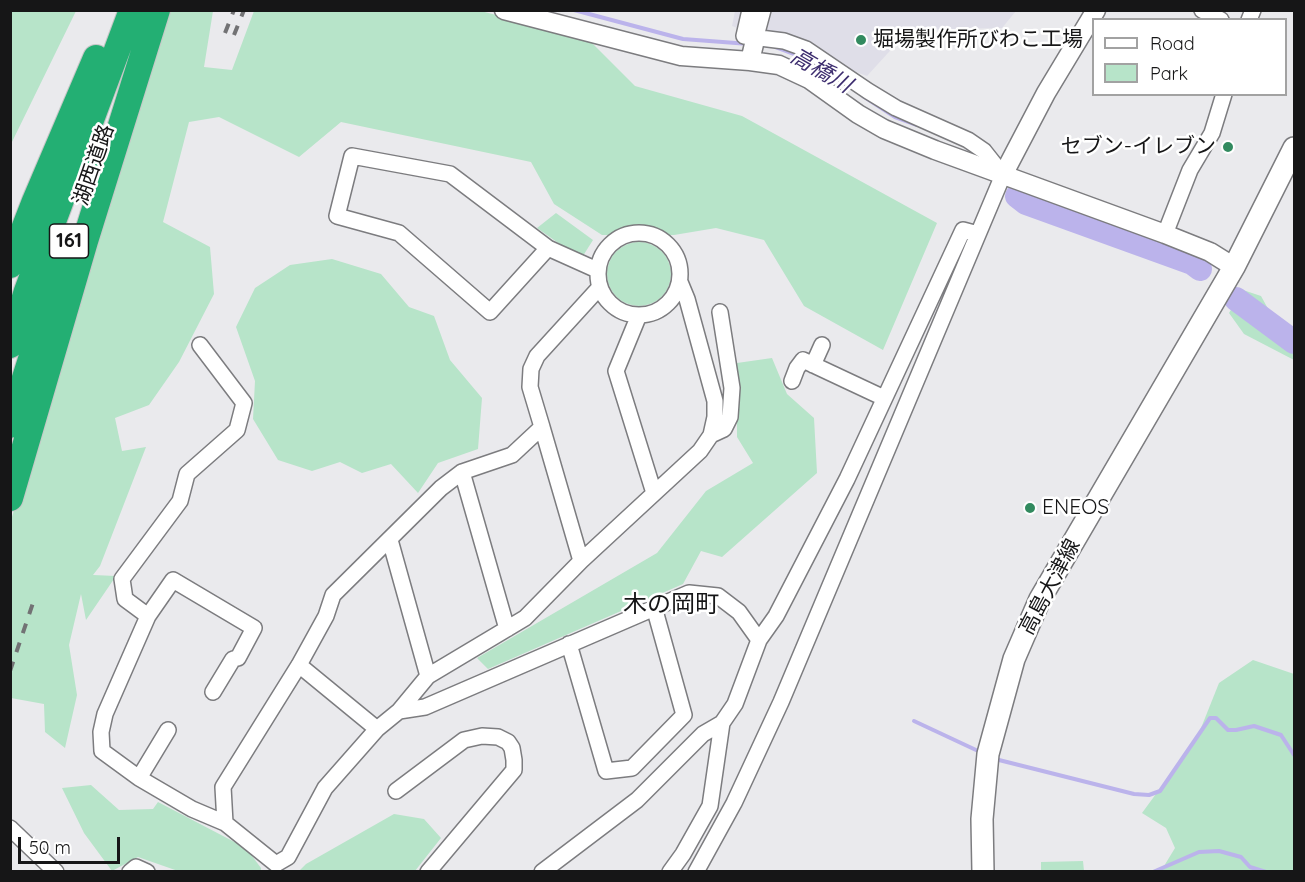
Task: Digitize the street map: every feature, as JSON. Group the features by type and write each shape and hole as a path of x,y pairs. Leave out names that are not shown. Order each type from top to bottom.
{"highway":[{"path":"10,498 89,230 122,55 117,10"},
{"name":"湖西道路","path":"10,425 122,55 132,10"},
{"name":"湖西道路","path":"10,345 27,291 122,55 149,10"},
{"path":"10,266 35,201 122,55 157,10"}],"main road":[{"path":"1231,273 1294,148"},
{"name":"高島大津線","path":"983,872 982,819 988,754 1014,659 1040,599 1231,273"}],"street":[{"path":"504,10 681,56 778,65 808,79 884,129 1210,252 1231,273"},
{"path":"750,10 744,36 784,41 806,49 896,108 968,140 984,151 1003,175"},
{"path":"750,61 763,10"},
{"path":"696,872 735,803 781,702 1003,175 1046,93 1096,10"},
{"path":"1202,10 1217,18"},
{"path":"1165,234 1190,170 1212,133 1223,96"},
{"path":"548,248 490,312 399,233 337,216 352,156 450,174 548,248 597,270"},
{"path":"543,872 637,800 703,734 722,723 735,704 759,640 776,616 842,489 963,230 978,234"},
{"path":"213,692 233,659 238,658 254,628 173,580 148,616 105,714 101,732 102,751 139,778 192,809 225,823 275,868 288,857 325,788 377,729 399,711 428,676 525,618 581,561 700,451 711,435 715,417 715,401 687,299 680,282 680,265 673,250 660,238 645,232 628,234 613,241 602,254 597,270 600,288 615,308 639,315 658,311 672,299 680,282"},
{"path":"581,561 530,387 531,369 537,356 600,288"},
{"path":"711,435 724,429 730,417 732,388 720,312"},
{"path":"639,315 616,371 654,493"},
{"path":"148,616 125,600 122,579 180,501 187,474 237,430 244,403 200,345"},
{"path":"813,365 822,345"},
{"path":"792,381 796,368 803,360 884,398"},
{"path":"225,823 223,787 299,665 326,616 333,596 441,488 462,472 512,455 542,427"},
{"path":"462,472 507,629"},
{"path":"390,540 428,676"},
{"path":"399,711 425,707 688,593 718,596 739,612 759,640"},
{"path":"569,644 606,771 632,768 684,716 654,607"},
{"path":"299,665 377,729"},
{"path":"670,872 710,806 722,723"},
{"path":"139,778 168,730"},
{"path":"396,791 464,740 482,736 498,737 508,742 512,748 514,770 428,872"},
{"path":"10,828 56,872"},
{"path":"130,872 136,867 147,872"}],"shaded area":[{"path":"735,11 1016,11 1002,28 909,30 867,76 732,26"}],"green space":[{"path":"10,11 76,11 11,144"},
{"path":"169,11 213,11 204,67 232,70 254,11 481,11 589,40 635,86 742,116 937,223 883,350 804,306 764,240 716,228 674,235 602,235 554,204 531,162 341,122 299,157 219,117 189,122 163,222 210,247 214,294 179,362 149,405 115,418 122,451 146,447 100,566 93,575 116,576 86,620 81,594 69,645 77,695 65,748 45,732 44,704 11,698 11,520"},
{"path":"556,213 593,240 581,259 537,228"},
{"path":"633,242 645,242 662,251 669,262 671,274 669,286 662,297 645,306 633,306 621,301 612,292 607,280 607,268 612,256 621,247"},
{"path":"332,259 381,274 409,307 434,316 450,360 482,398 478,449 438,463 418,493 391,464 362,473 340,462 312,471 278,460 253,419 255,381 236,327 255,288 290,265"},
{"path":"1243,290 1261,296 1272,316 1294,330 1294,360 1244,334 1229,313"},
{"path":"772,358 787,394 814,418 817,473 722,557 701,551 683,584 488,669 477,658 657,553 706,491 753,463 737,437 737,363"},
{"path":"1253,660 1294,674 1294,871 1161,871 1175,848 1166,828 1142,813 1197,738 1219,683"},
{"path":"91,785 119,810 153,809 158,802 246,848 261,871 178,871 138,857 112,871 84,833 62,788"},
{"path":"394,814 424,819 441,838 415,871 299,871 306,864"},
{"path":"1083,861 1084,871 1041,871 1041,862"}],"waterway":[{"name":"高橋川","path":"574,10 683,39 749,44"},
{"name":"高橋川","path":"775,47 807,59"},
{"name":"高橋川","path":"863,96 895,117 917,125"},
{"name":"高橋川","path":"1017,196 1026,203 1192,263 1200,269"},
{"name":"高橋川","path":"1236,299 1294,342"},
{"path":"995,759 1134,794 1149,795 1160,791 1210,718 1216,718 1228,730 1254,726 1281,735 1294,755"},
{"path":"914,721 976,750"},
{"path":"1153,872 1199,852 1219,851 1241,857 1250,867 1266,872"}],"railway":[{"path":"225,33 234,10"},
{"path":"234,35 244,10"},
{"path":"10,671 34,600"}],"place":[{"name":"堀場製作所びわこ工場","path":"861,40"},
{"name":"セブン-イレブン","path":"1228,147"},
{"name":"ENEOS","path":"1030,508"}],"district":[{"name":"木の岡町","path":"671,605"}]}
